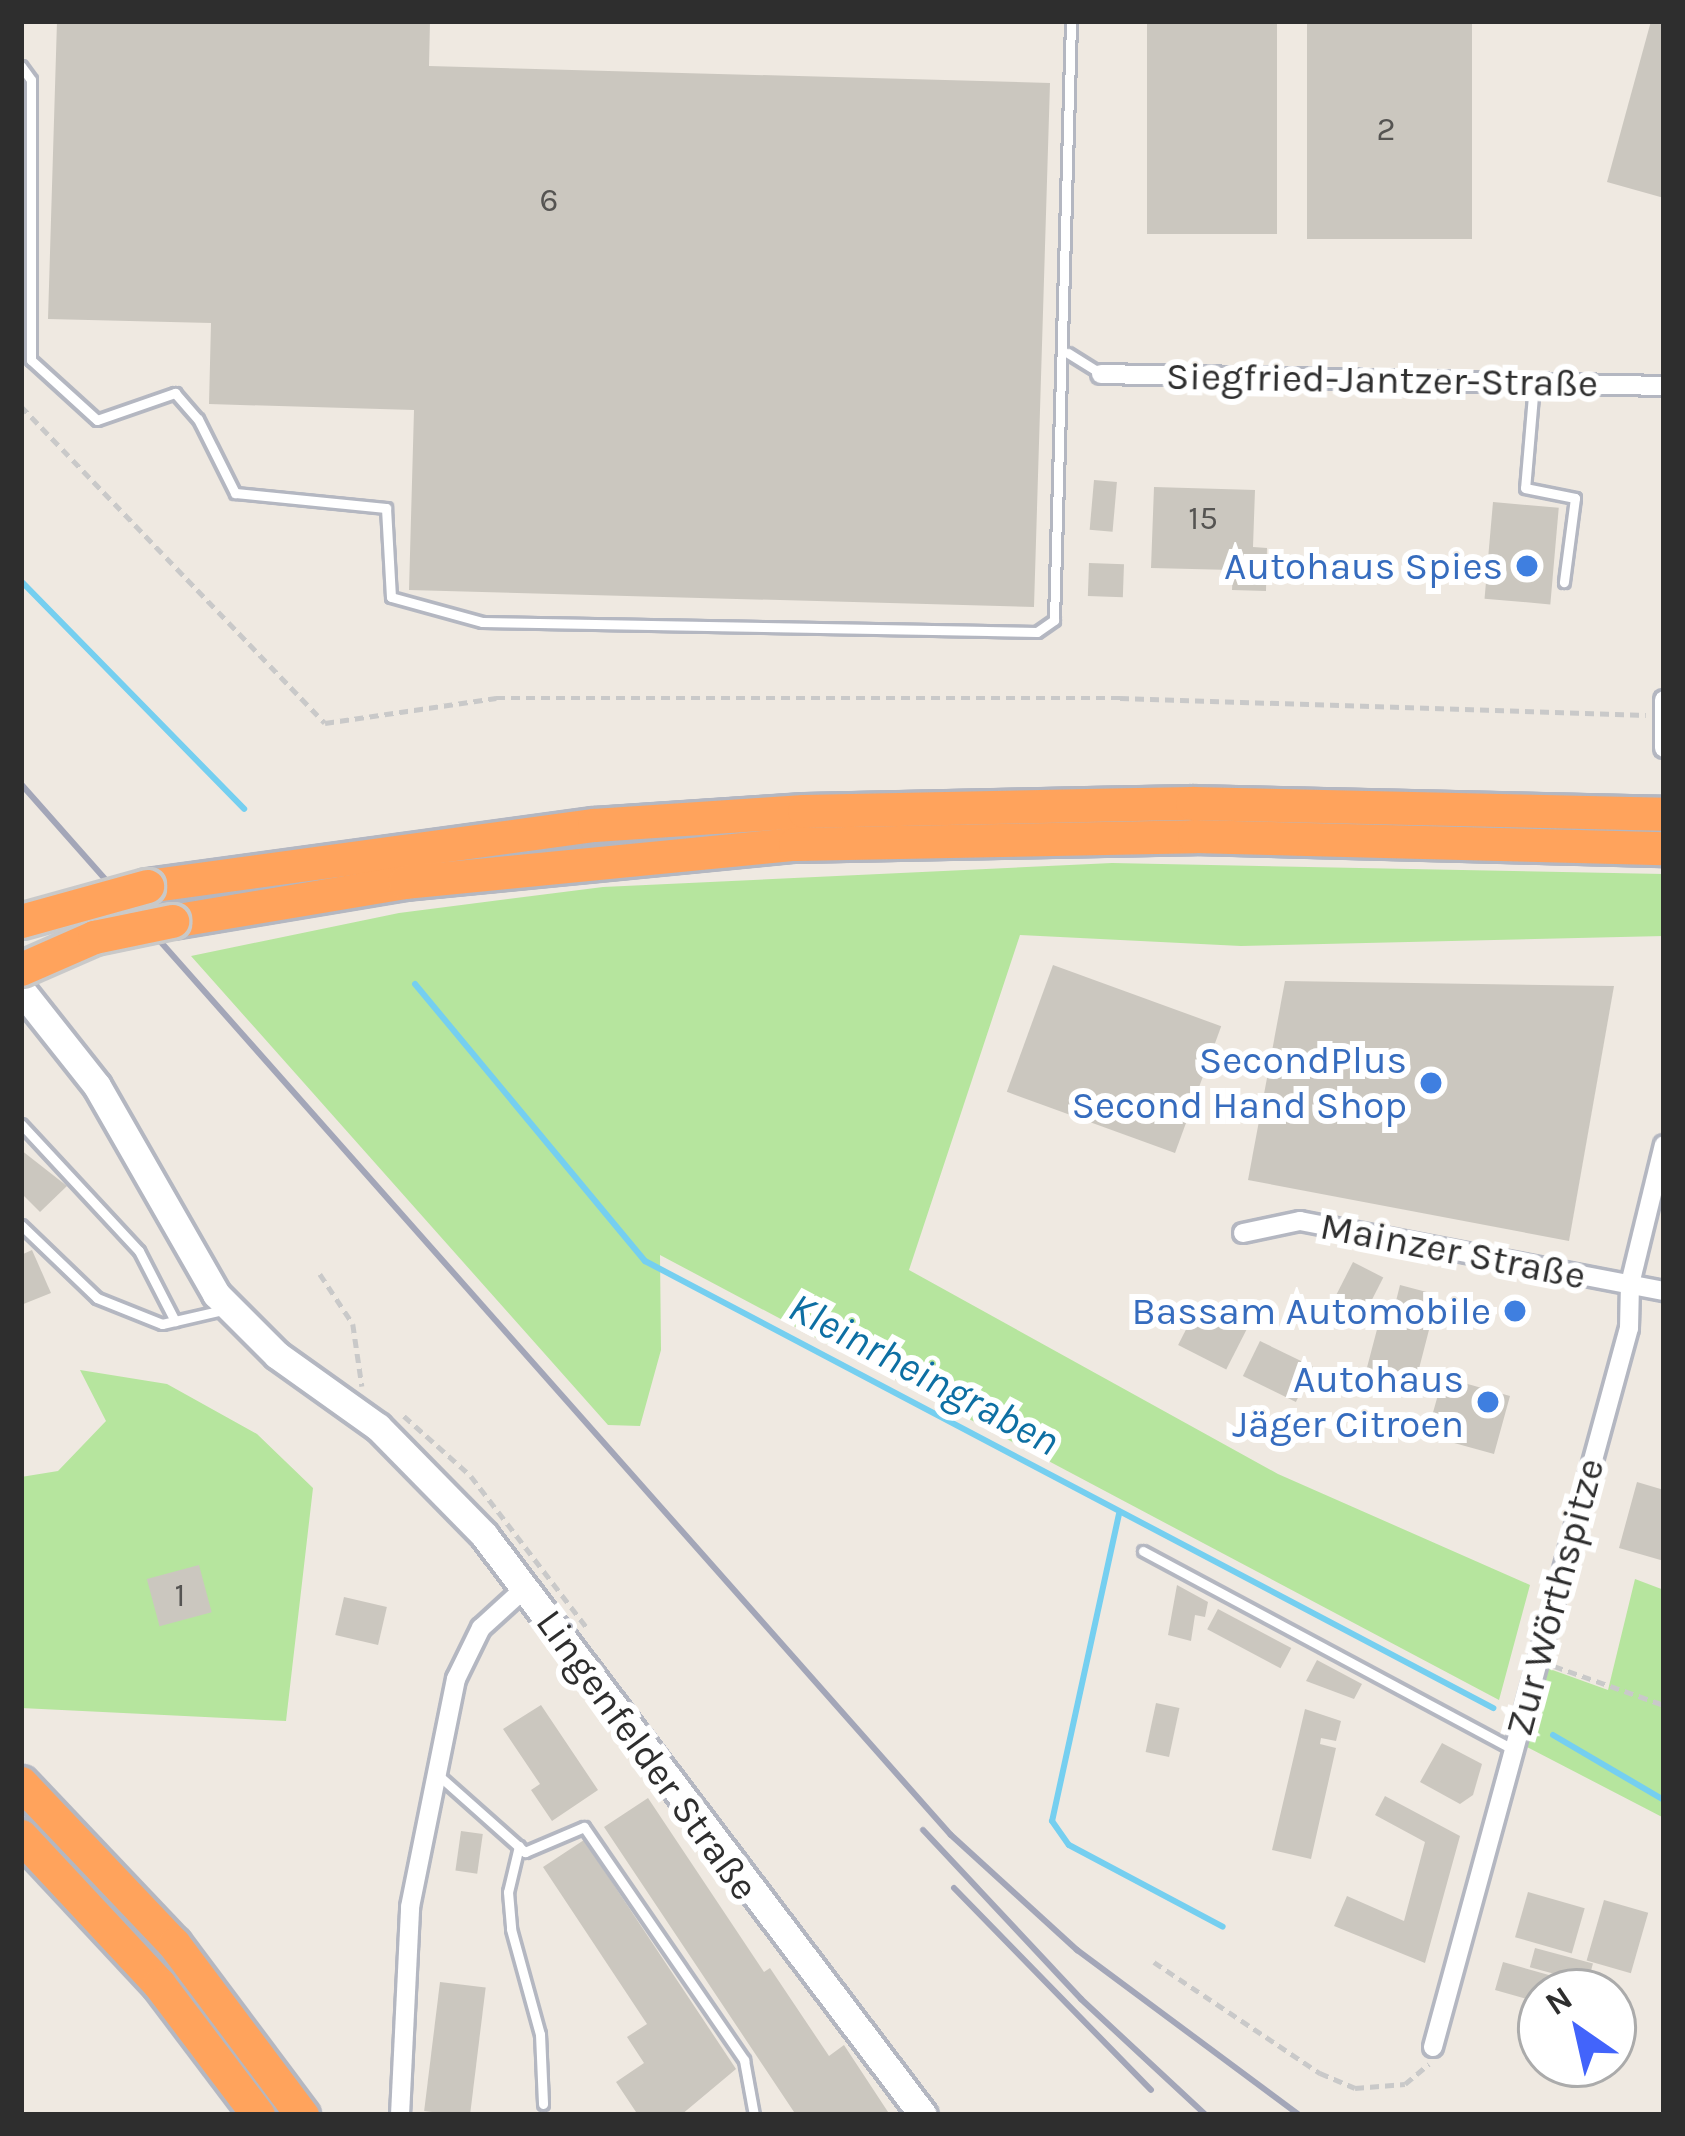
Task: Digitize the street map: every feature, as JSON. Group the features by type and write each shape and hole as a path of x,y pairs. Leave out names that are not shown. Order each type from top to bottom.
{"highway":[{"path":"21,905 594,825 804,811 1096,803 1647,814"},
{"path":"21,953 172,921 405,882 795,844 1194,836 1651,848"},
{"path":"21,921 147,886"},
{"path":"21,969 94,937"},
{"path":"21,1783 174,1944 302,2115"},
{"path":"21,1836 159,1984 258,2115"}],"main road":[{"name":"Lingenfelder Straße","path":"21,990 97,1086 229,1308 277,1355 355,1408 439,1484 525,1588 923,2115"}],"street":[{"name":"Siegfried-Jantzer-Straße","path":"1101,374 1664,386"},
{"path":"1664,700 1664,748"},
{"name":"Zur Wörthspitze","path":"1433,2047 1629,1328 1630,1284 1664,1145"},
{"name":"Mainzer Straße","path":"1243,1234 1300,1221 1664,1291"},
{"path":"400,2115 410,1907 437,1774 466,1654 481,1628 525,1588"}],"lane":[{"path":"21,66 31,80 31,360 97,420 175,393 198,419 235,493 386,508 392,597 482,622 1037,632 1054,620 1067,353 1071,21"},
{"path":"1067,353 1101,374"},
{"path":"1534,384 1525,488 1575,498 1564,582"},
{"path":"21,1124 139,1251 175,1321"},
{"path":"21,1226 97,1298 162,1324 229,1308"},
{"path":"1143,1551 1514,1750"},
{"path":"437,1774 525,1852 584,1827 744,2060 754,2115"},
{"path":"519,1846 508,1892 511,1929 540,2034 543,2104"}],"path":[{"path":"21,406 325,723 496,698 1120,698 1664,715"},
{"path":"320,1274 361,1349 355,1408"},
{"path":"1538,1660 1664,1705"},
{"path":"1154,1962 1320,2073 1355,2088 1405,2084 1428,2066 1433,2047"}],"green space":[{"path":"1112,863 1664,874 1664,936 1241,946 1020,935 909,1270 1278,1474 1530,1585 1499,1700 660,1255 661,1350 640,1426 608,1425 191,956 399,913 603,887"},
{"path":"80,1370 167,1384 257,1434 313,1488 286,1721 21,1708 21,1477 58,1471 106,1421"},
{"path":"1635,1579 1664,1590 1664,1818 1527,1747 1547,1668 1608,1690"}],"building":[{"path":"57,21 430,21 429,66 1050,83 1034,607 409,590 414,410 209,404 211,323 48,319"},
{"path":"1147,21 1277,21 1277,234 1147,234"},
{"path":"1307,21 1472,21 1472,239 1307,239"},
{"path":"1651,21 1664,21 1664,198 1607,182"},
{"path":"1094,480 1117,482 1113,532 1090,530"},
{"path":"1154,487 1255,490 1253,547 1267,548 1266,591 1232,590 1233,570 1151,568"},
{"path":"1493,502 1559,508 1550,604 1485,599"},
{"path":"1089,563 1124,564 1123,597 1088,596"},
{"path":"1053,965 1221,1026 1175,1153 1007,1092"},
{"name":"SecondPlus Second Hand Shop","path":"1285,981 1614,986 1569,1241 1248,1180"},
{"path":"21,1150 67,1186 40,1212 21,1193"},
{"path":"32,1250 51,1293 21,1305 21,1255"},
{"path":"1353,1262 1383,1277 1357,1329 1327,1314"},
{"path":"1400,1285 1438,1295 1414,1388 1365,1375 1380,1318 1391,1321"},
{"path":"1199,1304 1247,1329 1226,1370 1178,1345"},
{"path":"1260,1341 1313,1367 1296,1402 1243,1376"},
{"path":"1443,1377 1510,1396 1494,1454 1436,1438 1441,1418 1432,1416"},
{"path":"1637,1482 1664,1490 1664,1561 1619,1548"},
{"path":"199,1565 212,1612 160,1626 147,1579"},
{"path":"1177,1585 1208,1602 1205,1617 1195,1615 1191,1641 1168,1635"},
{"path":"344,1597 387,1607 378,1645 335,1635"},
{"path":"1218,1609 1291,1648 1280,1668 1207,1629"},
{"path":"1317,1660 1362,1684 1354,1699 1306,1681"},
{"path":"1156,1703 1179,1708 1169,1757 1146,1752"},
{"path":"541,1705 598,1790 552,1821 531,1790 540,1784 503,1729"},
{"path":"1305,1709 1341,1721 1336,1741 1321,1738 1320,1744 1336,1748 1311,1859 1272,1850"},
{"path":"1442,1743 1482,1764 1473,1795 1460,1804 1420,1782"},
{"path":"1385,1796 1460,1836 1425,1963 1334,1926 1347,1896 1404,1921 1425,1842 1375,1815"},
{"path":"648,1798 764,1972 770,1968 829,2056 844,2045 890,2115 796,2115 604,1827"},
{"path":"461,1831 483,1834 477,1874 455,1871"},
{"path":"584,1840 736,2069 681,2115 638,2115 616,2082 644,2063 627,2037 647,2024 543,1867"},
{"path":"1528,1892 1585,1908 1572,1953 1515,1937"},
{"path":"1604,1900 1648,1913 1632,1968 1587,1961"},
{"path":"1535,1948 1593,1964 1592,1968 1532,1968"},
{"path":"1503,1962 1524,1968 1517,1968 1517,1996 1495,1990"},
{"path":"440,1982 486,1988 470,2115 424,2111"}],"waterway":[{"name":"Kleinrheingraben","path":"21,581 244,809"},
{"name":"Kleinrheingraben","path":"415,984 645,1261 1493,1708"},
{"path":"1119,1514 1052,1821 1069,1845 1223,1927"},
{"name":"Kleinrheingraben","path":"1553,1735 1664,1800"}],"railway":[{"path":"21,784 951,1835 1077,1950 1299,2115"},
{"path":"923,1830 1081,1999 1206,2115"},
{"path":"954,1888 1151,2090"}],"place":[{"name":"Autohaus Spies","path":"1527,566"},
{"name":"SecondPlus Second Hand Shop","path":"1431,1083"},
{"name":"Bassam Automobile","path":"1515,1311"},
{"name":"Autohaus Jäger Citroen","path":"1488,1402"}]}
